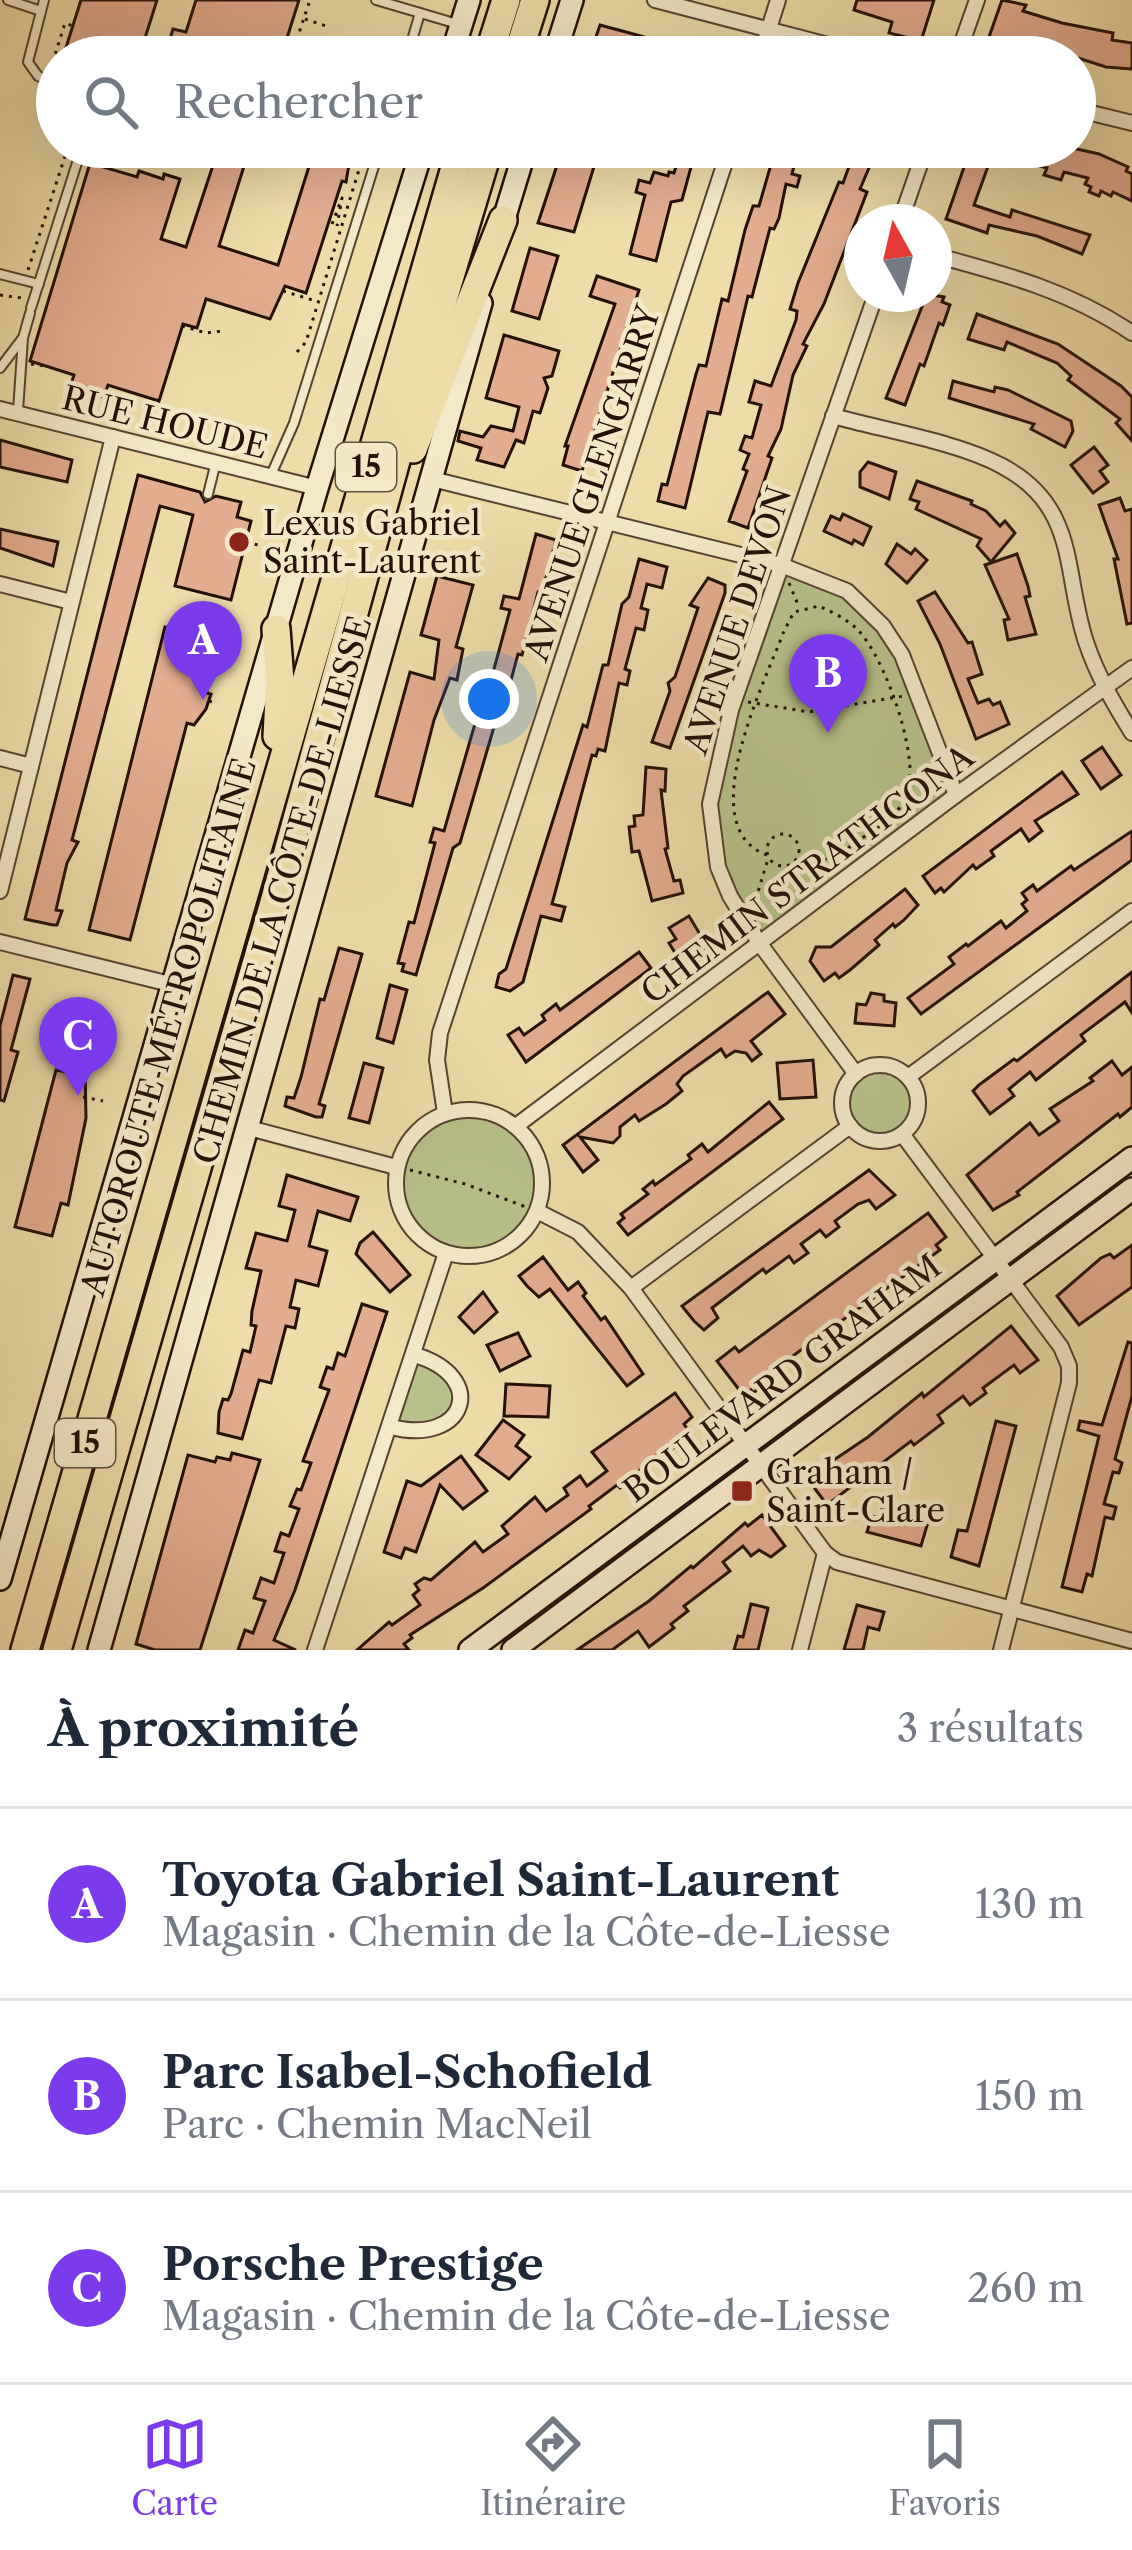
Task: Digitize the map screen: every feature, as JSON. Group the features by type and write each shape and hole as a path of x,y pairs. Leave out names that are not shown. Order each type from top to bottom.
{"highway":[{"path":"495,36 506,0"},
{"path":"524,36 535,0"},
{"name":"AUTOROUTE MÉTROPOLITAINE","path":"25,1650 455,168"},
{"name":"AUTOROUTE MÉTROPOLITAINE","path":"58,1650 483,168"},
{"path":"386,507 434,404 503,220"},
{"path":"274,788 280,681 276,629"}],"main road":[{"path":"458,36 469,0"},
{"path":"561,36 572,0"},
{"path":"0,1579 10,1520 416,168"},
{"name":"CHEMIN DE LA CÔTE-DE-LIESSE","path":"99,1650 519,168"},
{"name":"BOULEVARD GRAHAM","path":"470,1650 1132,1158"},
{"name":"BOULEVARD GRAHAM","path":"527,1646 1132,1190"}],"street":[{"path":"655,0 788,36"},
{"path":"766,36 778,0"},
{"path":"964,36 977,0"},
{"path":"1096,114 1132,123"},
{"name":"AVENUE GLENGARRY","path":"446,1113 437,1060 440,1033 723,168"},
{"path":"906,204 919,168"},
{"path":"952,260 1025,279 1079,300 1132,333"},
{"name":"AVENUE DEVON","path":"856,1074 765,939 748,925 724,882 712,837 713,779 735,699 869,312"},
{"name":"RUE HOUDE","path":"0,409 317,488"},
{"path":"833,416 1000,465 1045,500 1061,526 1086,641 1104,687 1132,733"},
{"path":"0,891 113,437"},
{"path":"432,479 781,565 825,581 862,604 884,626 902,655 956,795"},
{"path":"0,584 71,602"},
{"name":"CHEMIN STRATHCONA","path":"516,1126 1132,668"},
{"path":"0,758 31,766"},
{"path":"908,1077 1132,911"},
{"path":"0,942 174,985"},
{"path":"883,1065 908,1077 917,1091 918,1108 914,1122 902,1135 878,1142 850,1126 844,1116 843,1095 856,1074 883,1065"},
{"path":"487,1112 516,1126 538,1159 543,1181 537,1211 526,1230 489,1253 467,1256 430,1246 408,1225 395,1187 396,1167 415,1132 446,1113 487,1112"},
{"path":"631,1288 850,1126"},
{"path":"249,1128 396,1167"},
{"path":"902,1135 1061,1347 1069,1366 1069,1383 1001,1650"},
{"path":"537,1211 578,1232 631,1288 825,1553 850,1567 1132,1641"},
{"path":"315,1650 446,1253"},
{"path":"391,1426 410,1432 437,1430 458,1405 458,1387 448,1369 415,1354"},
{"path":"800,1650 825,1553"},
{"path":"514,1618 527,1646"}],"lane":[{"path":"8,0 41,11"},
{"path":"36,73 28,62 44,0"},
{"path":"376,0 461,25"},
{"path":"413,36 420,14"},
{"path":"17,413 22,338 75,168"},
{"path":"270,476 294,423 373,168"},
{"path":"0,274 39,284"},
{"path":"0,368 22,338"},
{"path":"208,494 216,462"}],"path":[{"path":"298,36 310,0"},
{"path":"304,19 326,26"},
{"path":"61,36 65,23 73,26"},
{"path":"28,269 61,168"},
{"path":"297,352 305,342 358,168"},
{"path":"284,291 318,302"},
{"path":"0,295 22,298"},
{"path":"182,326 206,333 222,331"},
{"path":"28,362 45,366"},
{"path":"246,542 262,546"},
{"path":"781,565 800,609"},
{"path":"819,606 858,629 872,650 910,753 911,782 900,809 838,856 779,867 742,838 733,820 735,773 784,631 800,609 819,606"},
{"path":"735,699 809,712 916,693"},
{"path":"209,701 216,703"},
{"path":"911,782 948,774"},
{"path":"748,925 770,839 785,834 797,842 799,853 765,939"},
{"path":"83,1097 103,1101"},
{"path":"396,1167 465,1184 537,1211"}],"green space":[{"path":"781,565 825,581 883,626 956,795 760,944 718,867 713,779"},
{"path":"880,1065 907,1076 918,1103 907,1130 880,1141 853,1130 842,1103 853,1076"},
{"path":"469,1110 497,1115 521,1131 537,1155 542,1183 537,1211 521,1235 497,1251 469,1256 441,1251 417,1235 401,1211 396,1183 401,1155 417,1131 441,1115"},
{"path":"415,1355 458,1387 446,1424 391,1427"}],"building":[{"path":"81,0 157,0 146,36 70,36"},
{"path":"196,0 299,0 288,36 171,36 173,29 186,32"},
{"path":"857,0 934,0 923,36 889,33 892,22 854,10"},
{"path":"1002,0 1026,5 1023,11 1113,33 1112,40 1132,43 1132,69 1096,64 1096,36 989,36"},
{"path":"600,25 641,36 596,36"},
{"path":"1099,154 1128,167 1132,201 1113,192 1111,196 1101,191 1099,196 1089,192 1088,178 1064,172 1061,180 1044,175 1047,168 1096,168"},
{"path":"88,168 180,179 161,239 186,247 212,168 243,168 219,246 278,265 309,168 348,168 306,293 285,286 270,319 206,299 197,328 183,324 159,401 108,385 104,397 70,387 74,375 30,361"},
{"path":"556,168 594,168 574,232 538,223"},
{"path":"676,168 691,168 682,200 671,202 656,261 630,254 645,195 636,192 639,180 650,183 654,172 674,173"},
{"path":"770,168 794,168 792,174 800,176 797,187 786,184 779,218 774,229 770,228 720,414 708,412 685,508 658,501 662,484 667,485 699,365 706,366 722,299 728,301 753,206 759,206"},
{"path":"848,168 869,168 860,189 867,192 862,204 844,204 844,252 803,344 807,346 793,375 781,429 768,456 772,458 748,528 729,521 747,471 743,469 749,454 740,450 745,436 752,438 761,405 749,402 755,381 771,386 796,320 797,311 790,309 798,283 839,182 843,183"},
{"path":"964,168 987,168 974,205 1010,217 1012,210 1090,235 1082,254 1037,236 989,225 987,233 952,221 951,204"},
{"path":"530,248 558,256 539,319 512,311"},
{"path":"597,276 639,290 582,471 563,465 565,446 615,304 590,296"},
{"path":"920,312 948,312 905,405 886,398"},
{"path":"977,314 1058,344 1121,386 1132,397 1132,441 1116,423 1120,419 1068,380 1071,376 1057,363 1007,342 1004,350 968,339"},
{"path":"504,335 559,351 552,376 544,378 548,388 540,413 533,411 524,443 516,440 504,467 477,460 481,448 458,441 460,431 483,437 491,426 513,431 519,407 486,398"},
{"path":"953,381 994,392 995,387 1008,390 1071,421 1073,431 1065,447 1031,429 1034,424 949,398"},
{"path":"0,440 72,460 67,482 0,467"},
{"path":"1094,447 1108,465 1100,471 1108,482 1093,493 1071,465"},
{"path":"868,462 896,472 889,499 860,487 860,472"},
{"path":"138,475 200,492 205,502 216,496 241,502 237,517 251,521 231,600 175,586 193,515 160,506 72,840 78,842 67,863 56,910 62,911 57,925 25,919"},
{"path":"917,481 972,501 1000,526 1005,521 1015,533 991,562 977,546 981,539 916,509 919,502 910,499"},
{"path":"1120,498 1125,511 1132,509 1132,623 1127,624 1114,559 1118,559 1099,505"},
{"path":"843,514 871,527 863,545 824,531 831,516 840,520"},
{"path":"0,529 58,542 53,566 0,548"},
{"path":"536,534 556,540 542,593 538,592 500,721 496,720 460,843 453,848 416,975 402,971 404,964 398,963 409,922 414,923 435,843 430,842 434,828 444,831 484,706 510,610 501,608 504,596 519,599"},
{"path":"897,544 911,554 915,549 927,560 907,583 886,564"},
{"path":"1017,554 1036,634 1008,640 1004,620 1009,619 985,565"},
{"path":"639,559 667,567 662,588 647,584 641,608 648,610 644,630 636,628 625,669 630,671 627,685 619,683 605,751 598,749 592,755 552,904 565,907 561,921 541,916 523,982 510,991 496,987 499,974 506,969 583,725 587,727 603,665 608,665 622,604 629,597"},
{"path":"437,576 473,585 456,647 463,649 457,680 450,678 434,720 412,806 376,796 410,672 434,679 439,640 421,635"},
{"path":"708,578 725,585 725,593 670,748 652,742 670,691 668,683 675,677 698,608 690,605"},
{"path":"935,592 968,643 972,642 982,674 968,679 978,703 1000,702 1009,724 976,739 940,644 918,601"},
{"path":"165,627 208,638 199,671 207,673 207,693 211,694 194,725 187,723 130,940 89,930"},
{"path":"1102,747 1121,775 1101,789 1082,761"},
{"path":"646,767 666,769 665,791 661,790 665,849 674,881 680,880 683,893 652,901 639,851 632,852 629,827 635,826 634,816 643,815"},
{"path":"1062,772 1078,794 1035,821 1042,831 1029,841 1021,829 991,851 994,856 976,869 973,865 944,892 941,888 935,893 923,876"},
{"path":"1132,831 1132,860 921,1014 908,998 954,964 949,957 966,944 1001,921 1006,928 1027,911 1022,893 1033,885 1037,891"},
{"path":"905,889 918,905 875,940 879,945 850,970 824,981 810,961 816,947 831,947"},
{"path":"689,916 707,946 682,964 669,943 676,939 669,928"},
{"path":"339,948 362,954 319,1104 325,1106 322,1117 316,1117 285,1106 287,1097 294,1098"},
{"path":"639,952 651,968 526,1062 508,1035 519,1028 524,1035 545,1020 542,1015 556,1004 560,1010"},
{"path":"1132,972 1132,1013 1125,1002 1081,1035 1085,1041 1036,1080 1030,1072 1009,1089 1014,1096 990,1114 973,1091 979,1085"},
{"path":"13,975 30,979 11,1050 18,1052 4,1101 0,1100 0,1026"},
{"path":"390,985 407,990 393,1043 377,1038"},
{"path":"768,992 785,1014 751,1041 761,1054 752,1061 746,1053 735,1051 726,1057 721,1049 683,1076 677,1084 682,1091 666,1104 639,1121 635,1115 620,1127 620,1136 613,1143 580,1137 598,1160 583,1172 563,1145"},
{"path":"871,993 896,1003 894,1026 855,1023 857,1004 866,1005"},
{"path":"71,1058 81,1060 85,1067 86,1118 68,1205 61,1203 52,1236 15,1227 56,1070 67,1072"},
{"path":"813,1060 816,1097 780,1099 777,1063"},
{"path":"1112,1061 1122,1075 1132,1067 1132,1107 993,1210 967,1175 1030,1123 1039,1135 1059,1121 1050,1109 1093,1081 1090,1078"},
{"path":"364,1063 383,1068 369,1123 349,1118"},
{"path":"769,1102 783,1119 628,1235 618,1223 624,1218 621,1214 648,1194 643,1189 691,1159 688,1155 702,1144 708,1152"},
{"path":"869,1170 895,1195 876,1209 869,1200 858,1204 835,1221 839,1227 826,1237 820,1230 801,1244 808,1253 794,1263 789,1256 766,1273 763,1269 712,1308 718,1318 704,1330 682,1306"},
{"path":"287,1175 358,1197 350,1221 318,1211 309,1246 327,1251 318,1286 296,1280 290,1307 299,1309 295,1328 286,1326 271,1383 259,1380 242,1439 218,1433 219,1412 223,1399 231,1394 243,1350 250,1352 256,1326 251,1325 252,1311 261,1271 246,1268 256,1233 287,1241 295,1210 279,1206"},
{"path":"928,1213 946,1237 936,1245 940,1250 744,1396 717,1361 735,1347 739,1352"},
{"path":"373,1232 410,1275 390,1292 356,1254"},
{"path":"1132,1245 1132,1287 1079,1325 1057,1296 1101,1258 1110,1254 1114,1258"},
{"path":"543,1257 568,1290 578,1282 586,1293 583,1296 601,1320 605,1317 643,1374 627,1386 550,1289 539,1297 519,1276"},
{"path":"483,1292 497,1312 474,1333 459,1317"},
{"path":"362,1304 387,1312 274,1640 296,1650 238,1650 245,1630 253,1633 265,1601 254,1598 261,1578 274,1583 284,1553 275,1551 281,1533 289,1536 299,1509 290,1506 311,1463 303,1461 329,1390 320,1387 327,1367 333,1369 338,1353 345,1356"},
{"path":"1011,1326 1038,1360 1020,1373 1014,1365 983,1388 986,1393 970,1405 963,1396 938,1415 943,1423 914,1445 911,1441 827,1505 807,1478 922,1393 924,1397"},
{"path":"518,1333 530,1356 500,1371 487,1345"},
{"path":"1128,1342 1132,1343 1132,1396 1115,1459 1122,1463 1119,1473 1113,1472 1104,1504 1116,1507 1113,1519 1105,1517 1092,1576 1087,1574 1082,1592 1062,1587 1099,1436 1078,1430 1080,1421 1102,1425"},
{"path":"506,1384 550,1386 548,1417 504,1416"},
{"path":"675,1393 692,1417 684,1424 690,1433 684,1440 663,1456 660,1452 620,1488 617,1485 483,1588 410,1635 404,1644 409,1650 357,1650 389,1622 392,1625 420,1605 413,1595 419,1590 415,1584 424,1578 431,1580 475,1542 483,1552 508,1534 502,1526 535,1497 546,1511 568,1495 564,1488 580,1476 587,1486 607,1471 592,1452"},
{"path":"503,1420 524,1435 516,1446 530,1457 509,1479 476,1455"},
{"path":"996,1421 1016,1426 979,1566 951,1557 958,1530 967,1531"},
{"path":"232,1453 260,1460 200,1650 155,1650 136,1644 188,1455 215,1462 217,1457 230,1460"},
{"path":"461,1456 487,1491 463,1509 440,1485 416,1552 405,1548 401,1558 384,1552 407,1481 421,1486"},
{"path":"882,1509 928,1522 921,1546 867,1532 872,1516 879,1518"},
{"path":"762,1515 785,1546 771,1557 759,1550 751,1556 743,1546 723,1562 730,1571 684,1606 688,1611 671,1624 674,1628 649,1647 638,1631 612,1650 577,1650 693,1568 745,1523 748,1526"},
{"path":"751,1604 768,1608 758,1650 734,1650 738,1636 743,1637"},
{"path":"857,1605 884,1612 879,1630 868,1627 863,1650 844,1650"}],"place":[{"name":"Lexus Gabriel Saint-Laurent","path":"239,542"},
{"name":"Toyota Gabriel Saint-Laurent","path":"203,700"},
{"name":"Parc Isabel-Schofield","path":"828,733"},
{"name":"Porsche Prestige","path":"78,1096"},
{"name":"Graham / Saint-Clare","path":"742,1491"}]}
